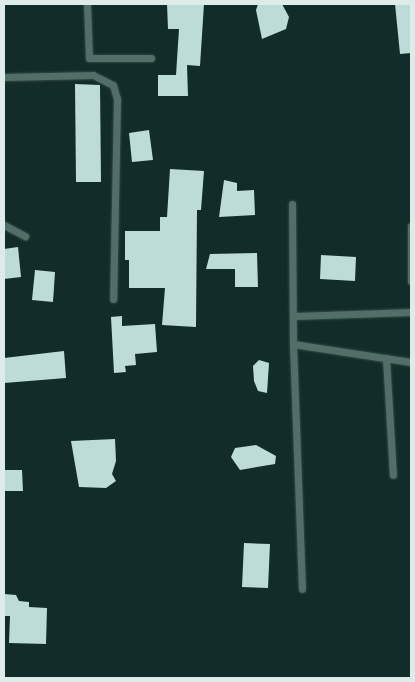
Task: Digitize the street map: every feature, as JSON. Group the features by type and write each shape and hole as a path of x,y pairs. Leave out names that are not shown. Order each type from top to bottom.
{"lane":[{"path":"87,4 89,58 151,58"},
{"path":"4,77 93,75 113,85 117,98 113,299"},
{"path":"292,204 295,316 293,344 302,589"},
{"path":"4,225 25,236"},
{"path":"411,226 411,281"},
{"path":"295,316 411,312"},
{"path":"293,344 411,362"},
{"path":"386,358 393,475"}],"building":[{"path":"167,4 204,4 200,66 187,65 188,96 158,96 158,75 176,75 179,29 168,29"},
{"path":"258,4 282,4 289,17 286,29 262,39 256,10"},
{"path":"395,4 411,4 411,53 400,54"},
{"path":"75,84 100,85 101,182 76,182"},
{"path":"149,130 153,160 132,162 129,133"},
{"path":"170,169 204,171 201,210 197,210 196,327 162,325 165,288 129,288 129,260 125,260 125,231 160,231 160,217 167,217"},
{"path":"224,180 237,183 237,191 254,190 255,215 219,217"},
{"path":"18,247 21,277 4,279 4,249"},
{"path":"257,253 258,287 235,287 235,269 206,269 210,254"},
{"path":"321,255 356,257 355,281 320,279"},
{"path":"35,270 55,272 53,302 32,300"},
{"path":"122,316 122,326 155,324 157,352 135,354 136,365 125,366 126,372 114,373 111,317"},
{"path":"64,351 66,378 4,383 4,358"},
{"path":"259,360 269,363 267,393 258,391 254,381 253,366"},
{"path":"115,439 116,461 112,474 116,481 106,488 79,487 71,441"},
{"path":"256,445 276,456 275,464 240,470 231,457 235,448"},
{"path":"4,470 22,470 23,491 4,491"},
{"path":"244,543 270,544 268,588 242,587"},
{"path":"4,594 16,595 19,601 29,602 29,607 47,608 46,644 9,643 10,616 4,616"}]}
